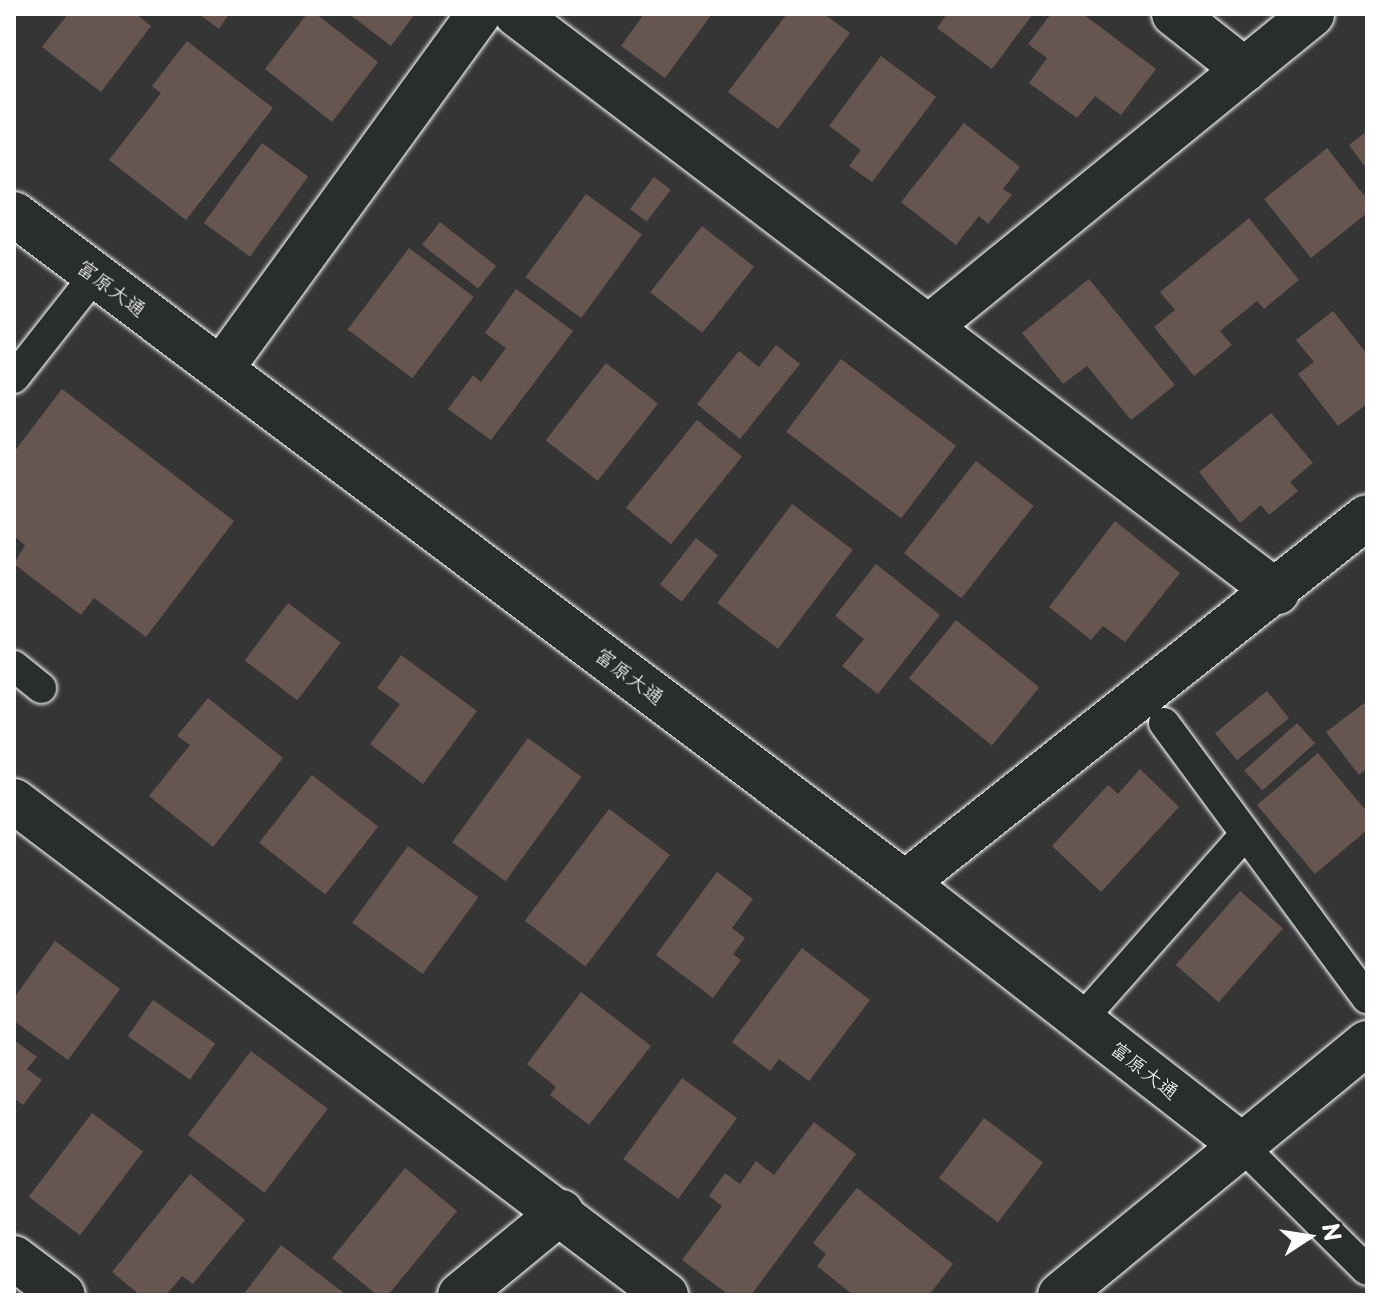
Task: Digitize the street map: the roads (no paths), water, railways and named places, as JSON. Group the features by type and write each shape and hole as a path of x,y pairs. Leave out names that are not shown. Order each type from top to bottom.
{"street":[{"path":"221,369 479,14"},
{"path":"516,14 1277,592"},
{"path":"1174,14 1245,70"},
{"path":"930,326 1312,14"},
{"name":"富原大通","path":"14,214 905,883 1241,1145"},
{"path":"905,883 1277,592 1367,517"},
{"path":"14,801 561,1212 666,1295"},
{"path":"1060,1295 1367,1043"},
{"path":"460,1295 561,1212"},
{"path":"14,1258 63,1295"}],"lane":[{"path":"14,378 95,275"},
{"path":"14,666 41,688"},
{"path":"1164,723 1244,836 1367,998"},
{"path":"1081,1020 1244,836"},
{"path":"1241,1145 1367,1270"}]}
